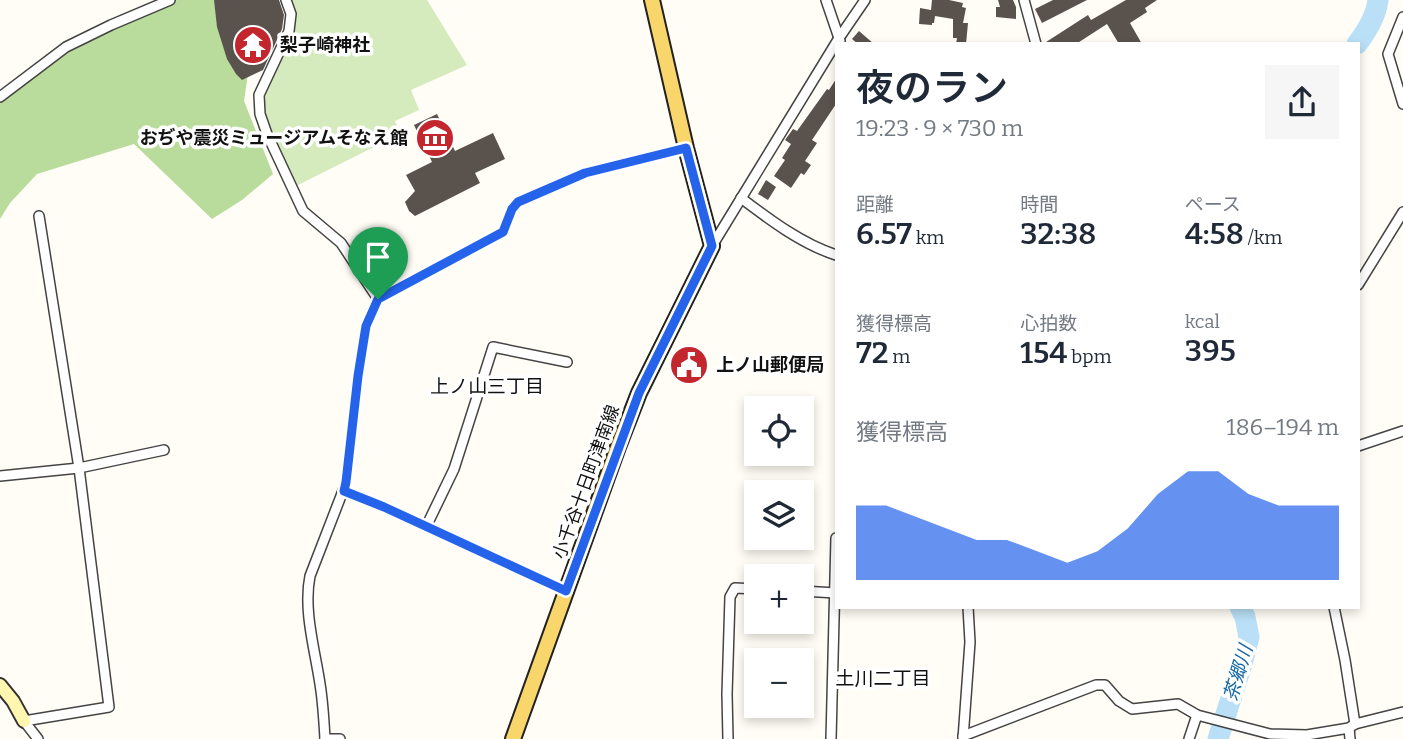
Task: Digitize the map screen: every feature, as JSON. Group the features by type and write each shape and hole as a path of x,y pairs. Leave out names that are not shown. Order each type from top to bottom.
{"main road":[{"path":"652,0 712,246"},
{"name":"小千谷十日町津南線","path":"513,739 639,393 712,246"}],"street":[{"path":"0,97 66,47 170,0"},
{"path":"286,0 290,13 289,31 259,95 260,114 303,211 341,243 378,299"},
{"path":"826,0 840,41"},
{"path":"840,41 865,0"},
{"path":"1024,0 1035,42"},
{"path":"1403,17 1388,54 1403,104"},
{"path":"712,246 835,49"},
{"path":"340,739 325,739 307,590 344,491 366,326 378,299 503,232 512,209 518,202 585,173 686,148"},
{"path":"741,198 782,227 823,251 835,255"},
{"path":"1360,282 1403,212"},
{"path":"24,721 109,708 79,468 39,216"},
{"path":"426,527 454,468 493,347 567,362"},
{"path":"1360,445 1403,432"},
{"path":"0,476 79,468 164,450"},
{"path":"344,491 566,591"},
{"path":"727,739 730,597 735,588 744,588"},
{"path":"814,592 835,593"},
{"path":"831,739 835,609"},
{"path":"968,609 970,642 963,738 1096,685 1105,685 1119,701 1132,709 1178,704 1197,715 1270,734 1307,735 1403,712"},
{"path":"1334,609 1352,726 1350,739"},
{"path":"0,685 38,739"},
{"path":"1189,739 1197,715"}],"green space":[{"path":"177,0 267,0 249,67 244,101 273,174 242,200 212,219 134,144 37,174 10,203 0,219 0,100 113,23"},
{"path":"286,0 427,0 467,65 411,90 419,110 395,121 400,134 292,188 259,107 291,14"}],"building":[{"name":"梨子崎神社","path":"214,0 279,0 284,15 282,29 263,70 242,80 236,74 227,59 217,27"},
{"path":"932,0 963,3 962,7 966,8 963,23 968,23 966,42 956,42 957,38 953,38 953,19 935,16 932,25 919,24 920,8 931,10"},
{"path":"998,0 1013,0 1016,19 996,17 996,7 1000,7"},
{"path":"1053,0 1087,0 1042,23 1035,9"},
{"path":"1126,0 1157,0 1145,8 1147,12 1130,23 1141,42 1118,42 1107,24 1079,42 1046,42 1088,15 1091,20"},
{"path":"859,31 872,42 856,42 852,39"},
{"path":"835,81 835,106 812,140 817,143 805,161 811,165 804,175 801,173 791,188 774,176 785,160 782,158 791,144 785,140 793,129 797,131 827,89 829,90"},
{"path":"437,114 455,151 493,133 505,159 475,173 480,183 415,216 405,202 415,191 406,175 432,162 414,125"},
{"path":"766,180 776,187 768,200 758,194"}],"waterway":[{"name":"茶郷川","path":"1358,42 1371,24 1378,0"},
{"name":"茶郷川","path":"1218,739 1249,637 1241,609"}],"place":[{"name":"梨子崎神社","path":"253,45"},
{"name":"おぢや震災ミュージアムそなえ館","path":"435,138"},
{"name":"上ノ山郵便局","path":"689,365"}],"district":[{"name":"上ノ山三丁目","path":"487,386"},
{"name":"土川二丁目","path":"883,678"}],"route":[{"path":"686,148 712,246 639,393 566,591 344,491 366,326 378,299 503,232 512,209 518,202 585,173 686,148"}]}
